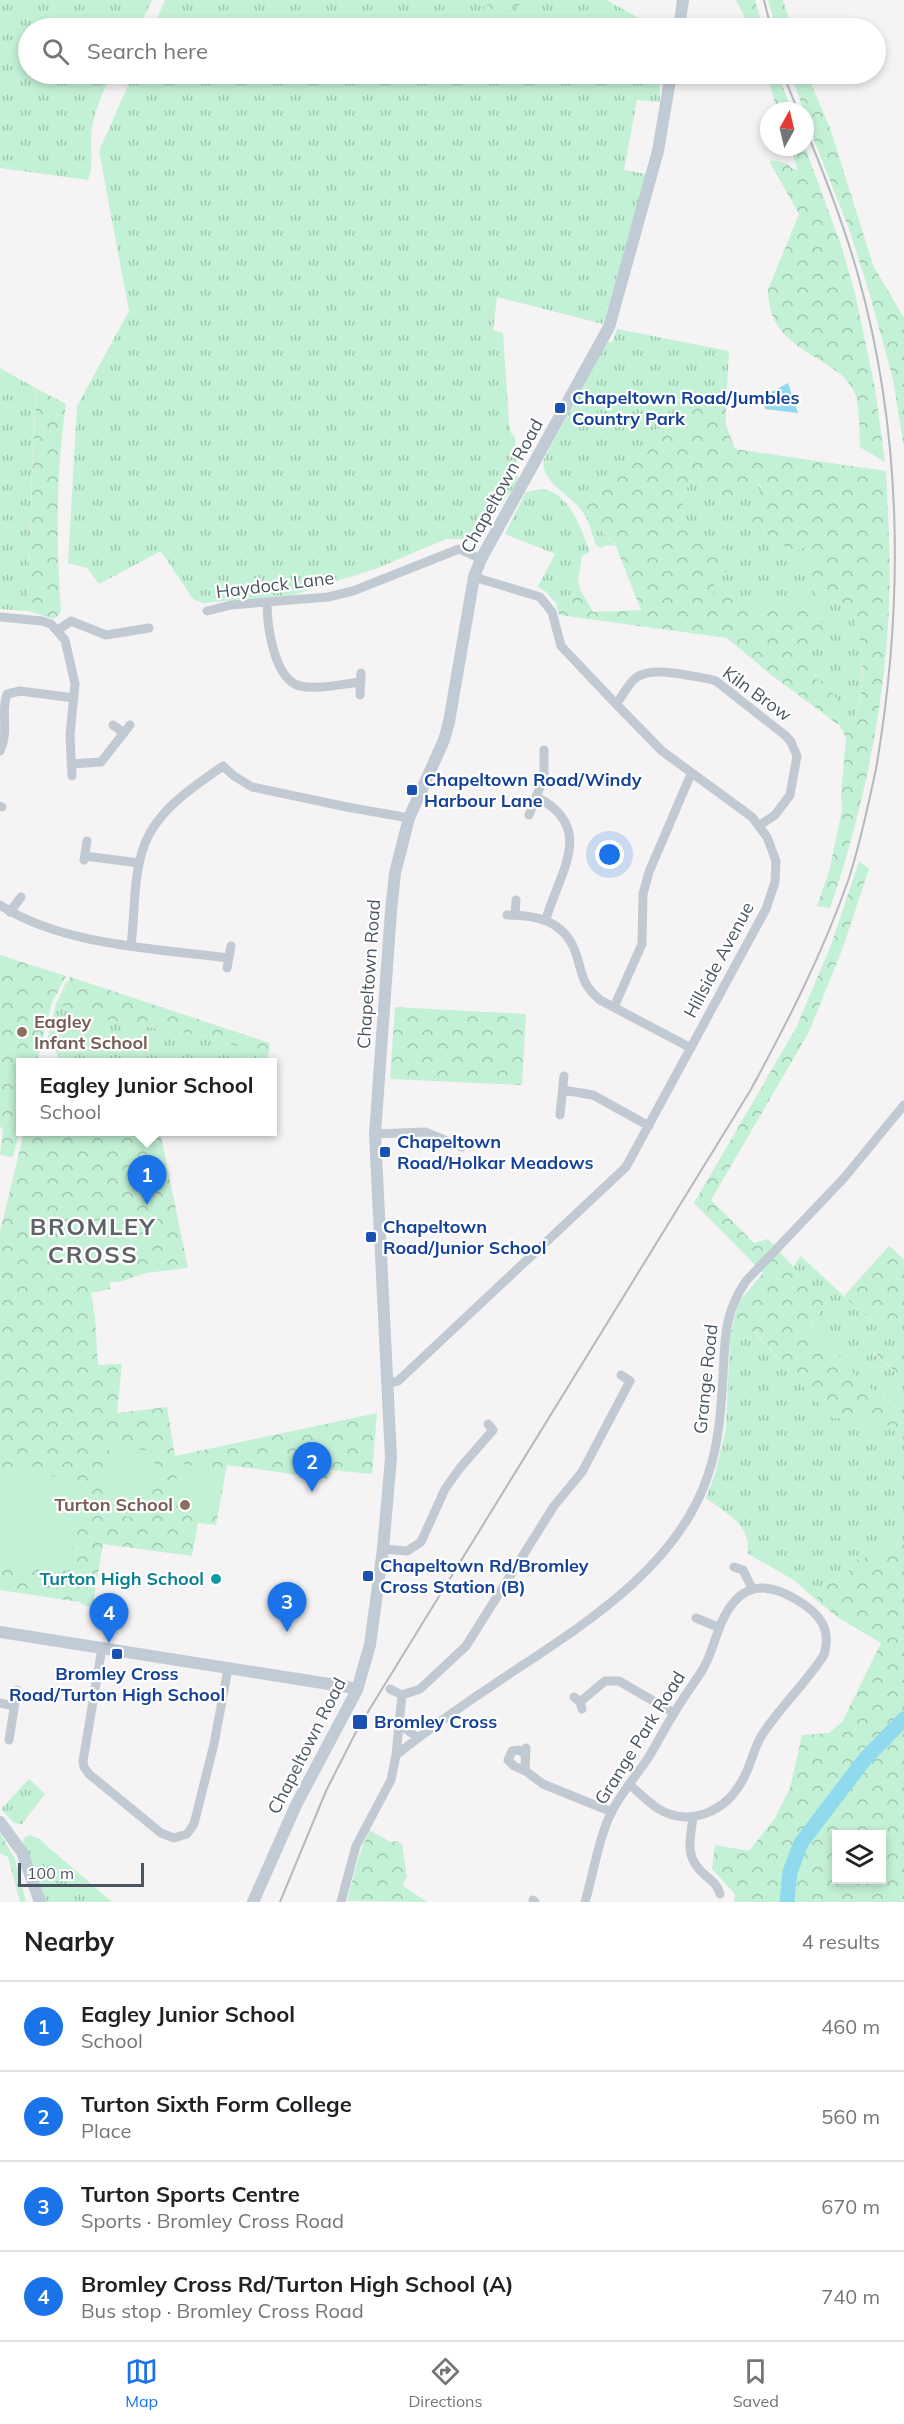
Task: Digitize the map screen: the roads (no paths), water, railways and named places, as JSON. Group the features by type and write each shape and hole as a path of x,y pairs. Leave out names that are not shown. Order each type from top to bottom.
{"main road":[{"path":"680,18 683,0"},
{"name":"Chapeltown Road","path":"253,1902 296,1805 359,1685 370,1645 383,1549 391,1458 375,1134 395,873 410,818 444,740 449,722 474,577 481,559 609,327 658,151 669,84"},
{"path":"0,1632 320,1683 359,1685"},
{"path":"0,1822 22,1852 40,1902"}],"street":[{"name":"Haydock Lane","path":"207,611 231,605 328,597 353,591 459,549 481,559"},
{"name":"Hillside Avenue","path":"389,1383 398,1381 616,1178 632,1158 766,909 777,872 776,861 760,825 746,811 691,774 662,751 616,704 561,646 552,612 540,597 474,577"},
{"path":"267,603 270,636 281,669 292,683 308,686 361,678 360,695"},
{"path":"0,617 42,621 58,630 66,644 75,677 70,735 72,776"},
{"path":"58,630 71,621 106,635 149,628"},
{"name":"Kiln Brow","path":"616,704 630,683 643,674 659,672 709,679 716,681 786,736 797,756 790,795 775,815 760,825"},
{"path":"0,751 6,731 2,706 9,692 20,691 74,698"},
{"path":"71,764 101,762 127,729 113,725"},
{"path":"529,815 544,777 544,750"},
{"path":"131,945 139,863 146,841 169,808 189,790 223,766 243,783 252,787 410,818"},
{"path":"614,1007 642,944 643,894 649,872 691,774"},
{"path":"537,797 553,806 563,816 568,826 571,842 546,919"},
{"path":"87,842 84,858 139,863"},
{"path":"10,912 21,897"},
{"path":"516,900 511,915 546,919 562,931 572,944 585,985 600,1000 691,1048"},
{"path":"0,905 50,930 228,963 231,946"},
{"path":"560,1115 564,1076"},
{"path":"563,1090 593,1095 649,1126"},
{"name":"Grange Road","path":"396,1755 459,1707 601,1611 665,1552 689,1518 708,1474 720,1426 726,1325 735,1298 746,1281 849,1172 904,1105"},
{"path":"375,1134 425,1132 463,1148"},
{"path":"390,1689 402,1695 420,1689 466,1646 554,1506 582,1472 630,1381 621,1375"},
{"path":"383,1549 407,1551 421,1542 445,1489 493,1430 488,1424"},
{"path":"629,1784 667,1813 693,1817 714,1811 729,1800 747,1772 762,1736 824,1655 826,1630 818,1614 785,1593 770,1588 752,1588 740,1565"},
{"name":"Grange Park Road","path":"585,1902 600,1844 612,1812 708,1660 718,1627 733,1603 752,1588"},
{"path":"695,1617 718,1627"},
{"path":"102,1648 83,1761 84,1767 89,1774 161,1833 174,1838 187,1834 194,1824 214,1744 228,1669"},
{"path":"579,1703 605,1681 619,1681 674,1713"},
{"path":"9,1740 17,1690"},
{"path":"341,1902 356,1846 386,1793 396,1755 402,1695"},
{"path":"0,1703 14,1706"},
{"path":"399,1724 417,1738"},
{"path":"527,1772 524,1763 526,1751 512,1751 508,1760 543,1784 612,1812"},
{"path":"693,1817 689,1846 692,1861 719,1886"}],"water":[{"path":"788,383 798,413 765,409 766,395"}],"waterway":[{"path":"787,1902 790,1872 801,1843 865,1759 904,1719"}],"railway":[{"path":"764,0 768,18"},
{"path":"787,84 794,102"},
{"path":"280,1902 326,1791 358,1728 750,1091 815,962 848,881 864,825 876,769 885,708 891,646 894,521 891,459 884,397 873,335 847,238 814,151"}],"place":[{"name":"Chapeltown Road/Jumbles Country Park","path":"560,408"},
{"name":"Chapeltown Road/Windy Harbour Lane","path":"412,790"},
{"name":"Eagley Infant School","path":"22,1032"},
{"name":"Chapeltown Road/Holkar Meadows","path":"385,1152"},
{"name":"Eagley Junior School","path":"147,1205"},
{"name":"Chapeltown Road/Junior School","path":"371,1237"},
{"name":"Turton Sixth Form College","path":"312,1492"},
{"name":"Turton School","path":"185,1505"},
{"name":"Chapeltown Rd/Bromley Cross Station (B)","path":"368,1576"},
{"name":"Turton High School","path":"216,1579"},
{"name":"Turton Sports Centre","path":"287,1632"},
{"name":"Bromley Cross Rd/Turton High School (A)","path":"109,1643"},
{"name":"Bromley Cross Road/Turton High School","path":"117,1654"},
{"name":"Bromley Cross","path":"360,1722"}],"district":[{"name":"BROMLEY CROSS","path":"93,1241"}]}
